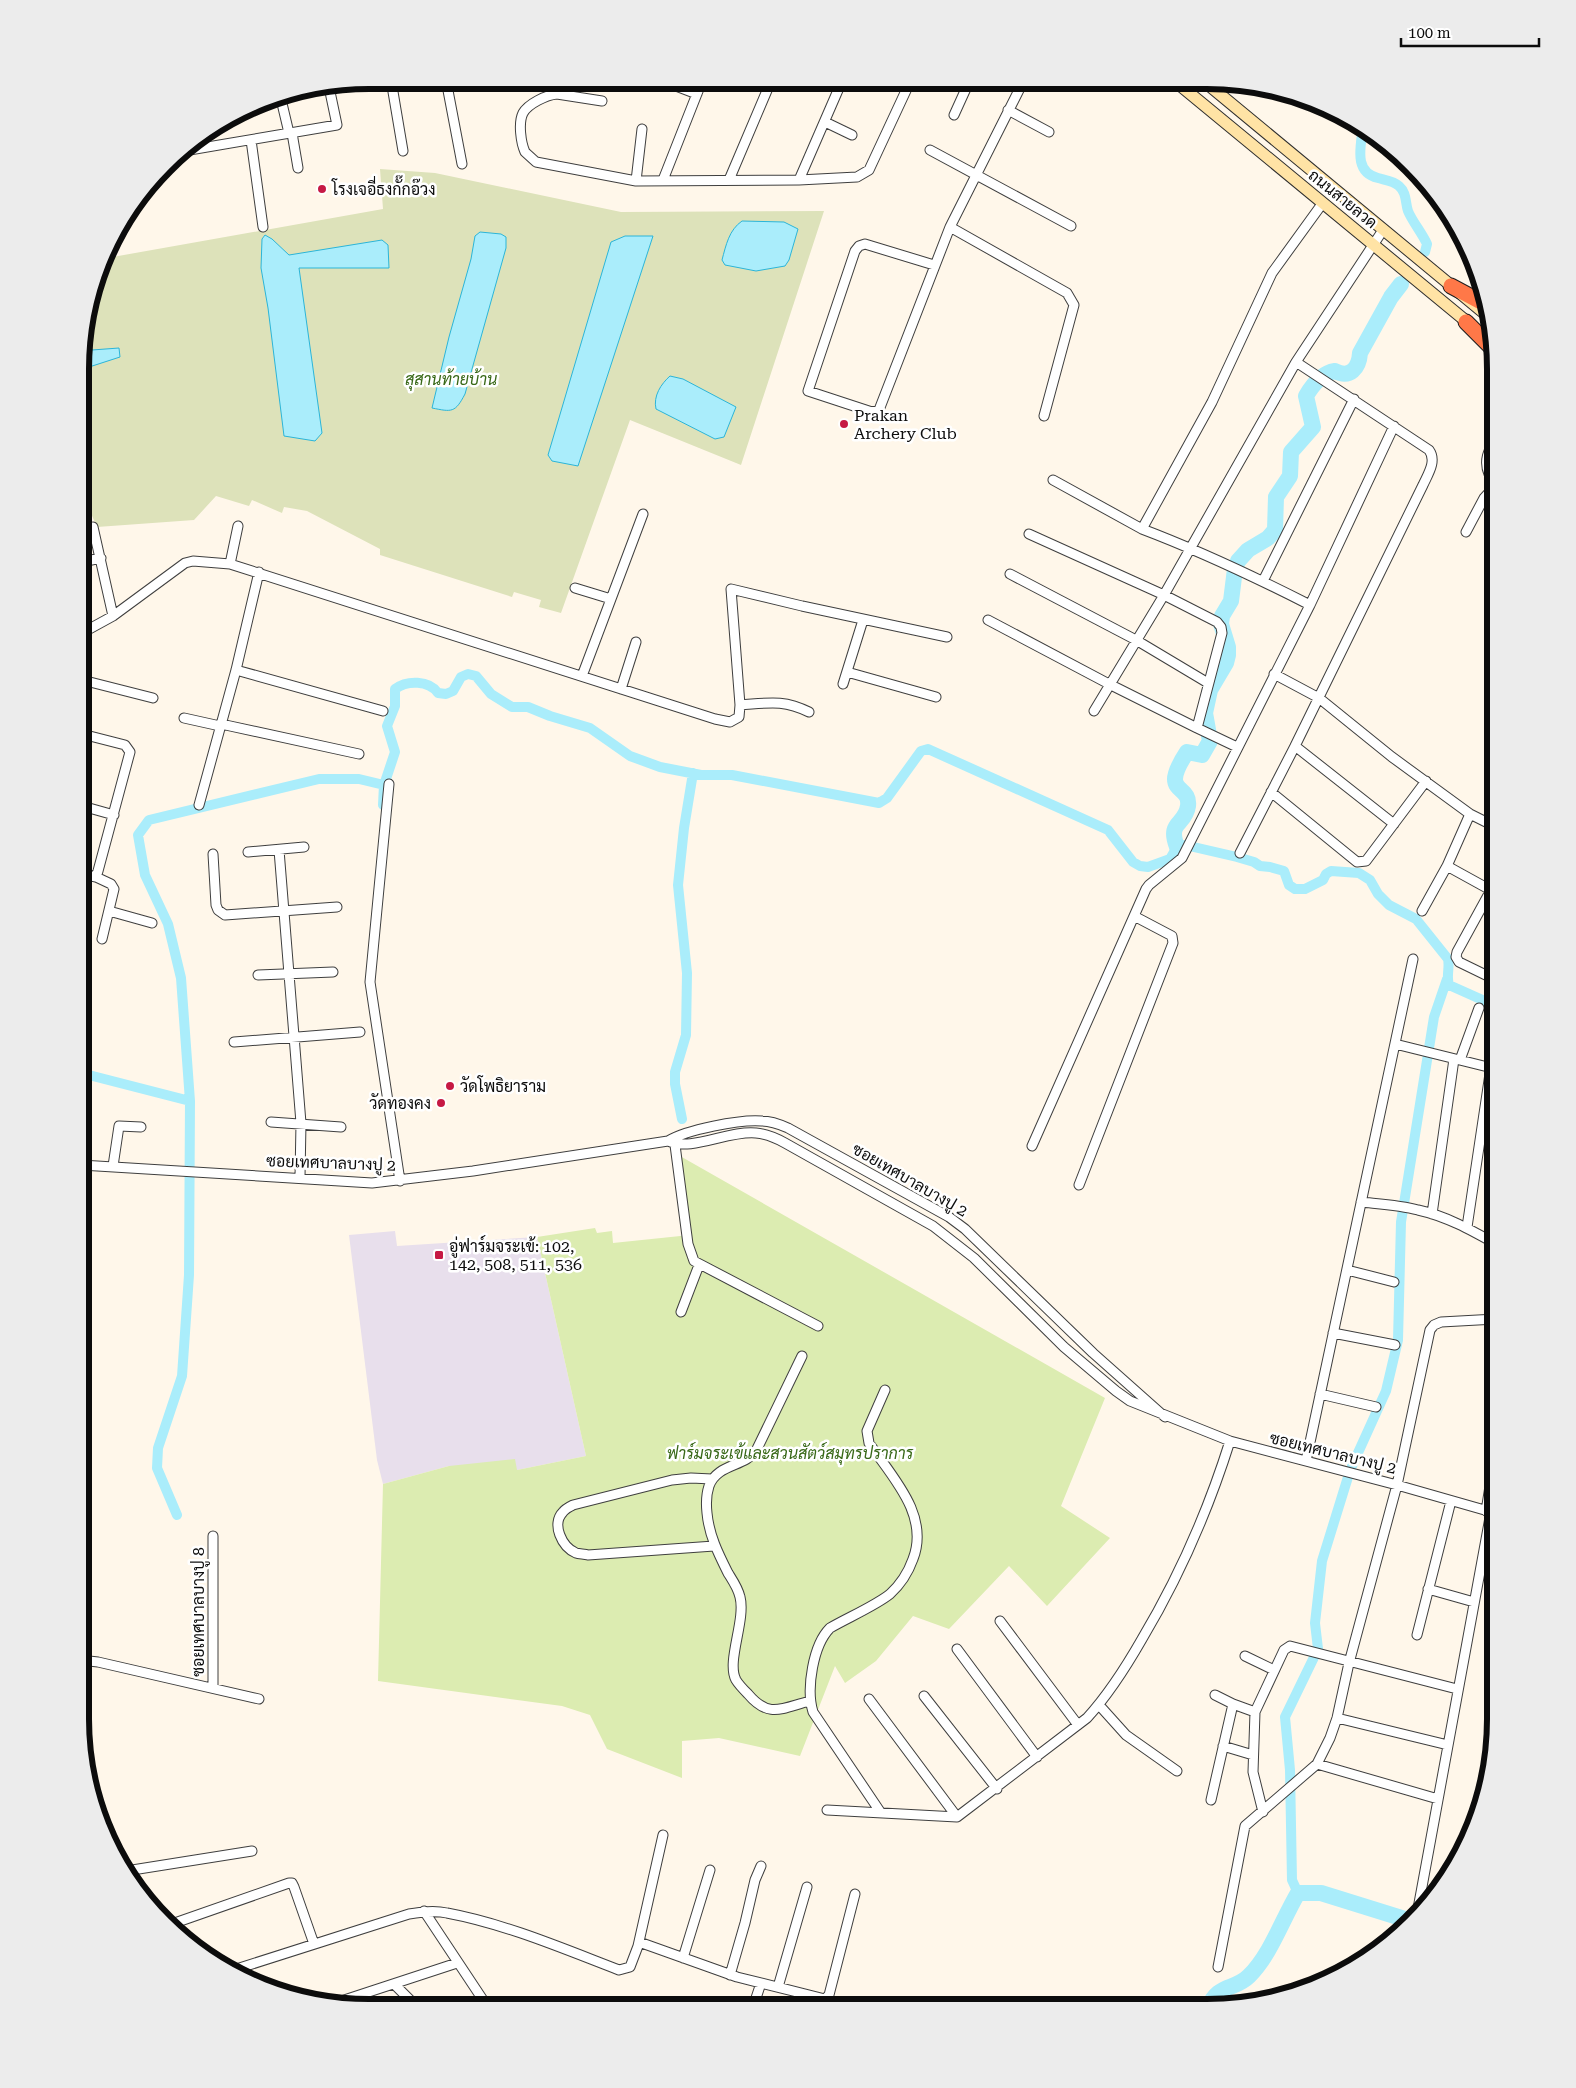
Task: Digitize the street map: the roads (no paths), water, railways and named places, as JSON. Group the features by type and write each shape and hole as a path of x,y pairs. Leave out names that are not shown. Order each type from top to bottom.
{"highway":[{"path":"1451,286 1479,301"},
{"path":"1466,322 1486,342"}],"main road":[{"name":"ถนนสายลวด","path":"1184,89 1466,322 1485,334"},
{"name":"ถนนสายลวด","path":"1213,89 1481,311"}],"street":[{"path":"393,89 403,151"},
{"path":"448,89 462,164"},
{"path":"684,89 697,94"},
{"path":"664,180 699,89"},
{"path":"730,180 768,89"},
{"path":"799,180 839,89"},
{"path":"602,101 551,94 534,104 523,114 521,121 525,152 536,162 636,181 799,180 857,177 864,175 869,170 907,89"},
{"path":"954,115 966,89"},
{"path":"934,265 865,244 858,246 808,391 872,412 879,410 950,226 1018,89"},
{"path":"195,149 338,125 330,91"},
{"path":"282,103 298,168"},
{"path":"1008,110 1049,132"},
{"path":"825,122 852,135"},
{"path":"636,181 642,130"},
{"path":"251,140 264,227"},
{"path":"930,150 1071,226"},
{"path":"1142,529 1212,402 1272,272 1322,204"},
{"path":"950,226 1067,293 1072,298 1074,305 1044,416"},
{"path":"1094,711 1164,595 1296,362 1383,230"},
{"path":"1240,854 1424,485 1433,462 1433,455 1429,450 1296,362"},
{"path":"1262,580 1354,399"},
{"path":"1032,1146 1148,885 1182,858 1310,605 1394,426"},
{"path":"1054,480 1142,529 1262,580 1310,605"},
{"path":"1466,532 1487,494"},
{"path":"582,676 643,514"},
{"path":"230,564 238,526"},
{"path":"93,527 113,616"},
{"path":"1029,534 1164,595 1217,622 1221,627 1222,633 1197,728"},
{"path":"89,561 101,558"},
{"path":"89,629 113,616 185,563 193,560 230,564 725,721 735,720 739,717 740,705 732,589 863,620 947,637"},
{"path":"199,805 236,670 259,572"},
{"path":"1010,574 1136,640 1208,683"},
{"path":"575,588 611,599"},
{"path":"843,684 863,620"},
{"path":"988,620 1109,684 1237,747"},
{"path":"621,688 636,642"},
{"path":"236,670 383,711"},
{"path":"846,672 936,696"},
{"path":"1274,674 1319,698 1426,782 1470,814 1487,822"},
{"path":"89,682 153,698"},
{"path":"740,705 792,704 809,712"},
{"path":"184,718 359,754"},
{"path":"89,736 125,745 130,752 96,877"},
{"path":"1295,746 1394,824"},
{"path":"1271,792 1357,862 1366,861 1426,782"},
{"path":"389,784 370,982 400,1181"},
{"path":"89,808 114,815"},
{"path":"1422,911 1447,866 1470,814"},
{"path":"248,852 304,847"},
{"path":"279,850 301,1123 300,1177"},
{"path":"212,854 218,910 225,914 337,907"},
{"path":"1447,866 1487,888"},
{"path":"89,876 96,877 114,887 102,939"},
{"path":"1487,901 1457,952 1456,958 1459,962 1487,976"},
{"path":"109,911 152,923"},
{"path":"1079,1185 1173,943 1172,936 1134,916"},
{"path":"1306,1462 1413,959"},
{"path":"258,975 333,972"},
{"path":"1432,1214 1457,1059 1479,1008"},
{"path":"234,1042 360,1032"},
{"path":"1395,1044 1487,1066"},
{"path":"1466,1227 1487,1103"},
{"name":"ซอยเทศบาลบางปู 2","path":"671,1143 676,1136 702,1129 746,1121 769,1122 788,1128 932,1206 965,1229 1093,1353 1165,1416"},
{"path":"271,1122 341,1126"},
{"path":"113,1166 118,1126 141,1127"},
{"name":"ซอยเทศบาลบางปู 2","path":"89,1165 300,1177 353,1182 400,1181 754,1132 774,1137 933,1226 955,1242 1093,1373 1130,1401 1230,1441 1487,1511"},
{"path":"671,1143 688,1244 694,1261 818,1326"},
{"path":"1361,1202 1417,1209 1466,1227 1487,1239"},
{"path":"681,1312 699,1265"},
{"path":"1347,1270 1394,1282"},
{"path":"1218,1967 1246,1826 1317,1764 1330,1738 1337,1718 1349,1663 1397,1485 1430,1330 1434,1325 1441,1322 1487,1319"},
{"path":"1333,1334 1395,1345"},
{"path":"802,1356 753,1455 721,1471 712,1479 708,1488 706,1503 708,1525 714,1546 741,1598 733,1663 736,1679 756,1704 764,1709 775,1710 810,1701"},
{"path":"881,1814 813,1712 810,1701 810,1679 823,1635 830,1628 888,1595 902,1582 916,1550 917,1520 911,1507 867,1437 867,1430 885,1390"},
{"path":"1320,1394 1376,1407"},
{"path":"827,1810 957,1817 1078,1725 1099,1705 1126,1666 1177,1577 1220,1471 1230,1441"},
{"path":"712,1479 691,1478 672,1480 573,1505 563,1511 559,1517 558,1530 569,1548 576,1553 588,1555 714,1546"},
{"path":"1417,1635 1451,1501"},
{"path":"1419,1903 1487,1533"},
{"name":"ซอยเทศบาลบางปู 8","path":"213,1536 213,1688"},
{"path":"1428,1589 1474,1602"},
{"path":"1000,1621 1078,1725"},
{"path":"1263,1812 1253,1772 1254,1712 1284,1650 1290,1646 1349,1663 1457,1689"},
{"path":"957,1650 1037,1757"},
{"path":"1245,1656 1274,1670"},
{"name":"ซอยเทศบาลบางปู 8","path":"89,1661 259,1699"},
{"path":"1215,1695 1254,1712"},
{"path":"924,1696 996,1789"},
{"path":"869,1699 957,1817"},
{"path":"1211,1800 1233,1704"},
{"path":"1099,1705 1126,1735 1177,1771"},
{"path":"1337,1718 1448,1745"},
{"path":"1224,1746 1253,1755"},
{"path":"1317,1764 1438,1799"},
{"path":"240,1968 409,1914 424,1911 446,1912 492,1924 619,1970 630,1967 639,1942 663,1835"},
{"path":"133,1870 252,1851"},
{"path":"730,1974 755,1880 761,1866"},
{"path":"683,1958 710,1870"},
{"path":"176,1922 292,1883 314,1944"},
{"path":"778,1987 807,1886"},
{"path":"826,1999 829,1995 855,1894"},
{"path":"424,1911 482,1999"},
{"path":"639,1942 730,1974 822,1999"},
{"path":"348,1999 457,1963"},
{"path":"756,1999 761,1983"},
{"path":"394,1984 409,1999"},
{"path":"808,1999 809,1995"}],"water":[{"path":"742,221 784,222 798,229 789,260 785,266 756,271 725,265 722,260 729,238"},
{"path":"480,232 501,234 506,237 506,248 465,394 458,405 452,410 432,408 449,337 471,259 475,236"},
{"path":"265,235 289,255 382,240 388,245 389,268 299,268 322,433 315,441 284,436 268,308 261,268 262,239"},
{"path":"625,236 653,236 578,466 552,461 548,455 611,242"},
{"path":"90,343 92,350 119,348 120,357 89,367"},
{"path":"670,376 683,379 736,407 724,437 715,439 656,409 655,404 658,391"}],"waterway":[{"path":"1362,135 1360,157 1365,170 1370,175 1395,183 1402,189 1410,215 1427,244 1425,252"},
{"path":"1177,847 1174,832 1184,817 1188,806 1188,799 1175,782 1175,776 1187,752 1202,755 1210,741 1205,713 1210,690 1226,663 1228,655 1228,647 1221,624 1222,616 1231,601 1235,569 1238,561 1248,550 1268,538 1275,530 1276,497 1290,476 1291,452 1313,427 1306,396 1315,383 1326,374 1335,371 1345,374 1353,371 1358,363 1360,353 1391,297 1401,284"},
{"path":"383,805 384,785 395,752 387,726 395,706 395,689 406,684 418,683 429,686 438,693 446,694 453,691 461,677 468,674 476,676 491,694 512,707 528,707 590,728 630,756 660,767 701,775 732,775 879,803 887,798 921,751 928,749 1108,830 1133,862 1140,866 1148,867 1170,859 1177,847 1185,845 1237,857 1254,862 1260,866 1284,871 1289,885 1295,889 1305,889 1323,880 1326,874 1331,871 1359,873 1370,880 1378,894 1389,905 1416,919 1448,959 1449,985 1487,1002"},
{"path":"682,1119 675,1084 675,1072 686,1035 687,973 678,885 684,828 693,773"},
{"path":"177,1515 157,1468 158,1448 182,1376 189,1275 190,1101 181,978 168,924 145,875 138,835 149,820 319,779 359,779 384,785"},
{"path":"1352,1466 1386,1391 1398,1340 1401,1222 1434,1017 1447,979"},
{"path":"89,1075 190,1101"},
{"path":"1298,1893 1292,1880 1290,1770 1285,1717 1318,1649 1315,1623 1322,1561 1348,1477"},
{"path":"1213,1999 1221,1991 1243,1981 1257,1967 1264,1958 1298,1893 1321,1893 1403,1919"}],"place":[{"name":"โรงเจอี่ธงกั๊กอ๊วง","path":"322,189"},
{"name":"Prakan Archery Club","path":"844,424"},
{"name":"วัดโพธิยาราม","path":"450,1086"},
{"name":"วัดทองคง","path":"441,1103"},
{"name":"อู่ฟาร์มจระเข้: 102, 142, 508, 511, 536","path":"439,1255"}],"park label":[{"name":"สุสานท้ายบ้าน","path":"451,379"},
{"name":"ฟาร์มจระเข้และสวนสัตว์สมุทรปราการ","path":"790,1453"}]}
